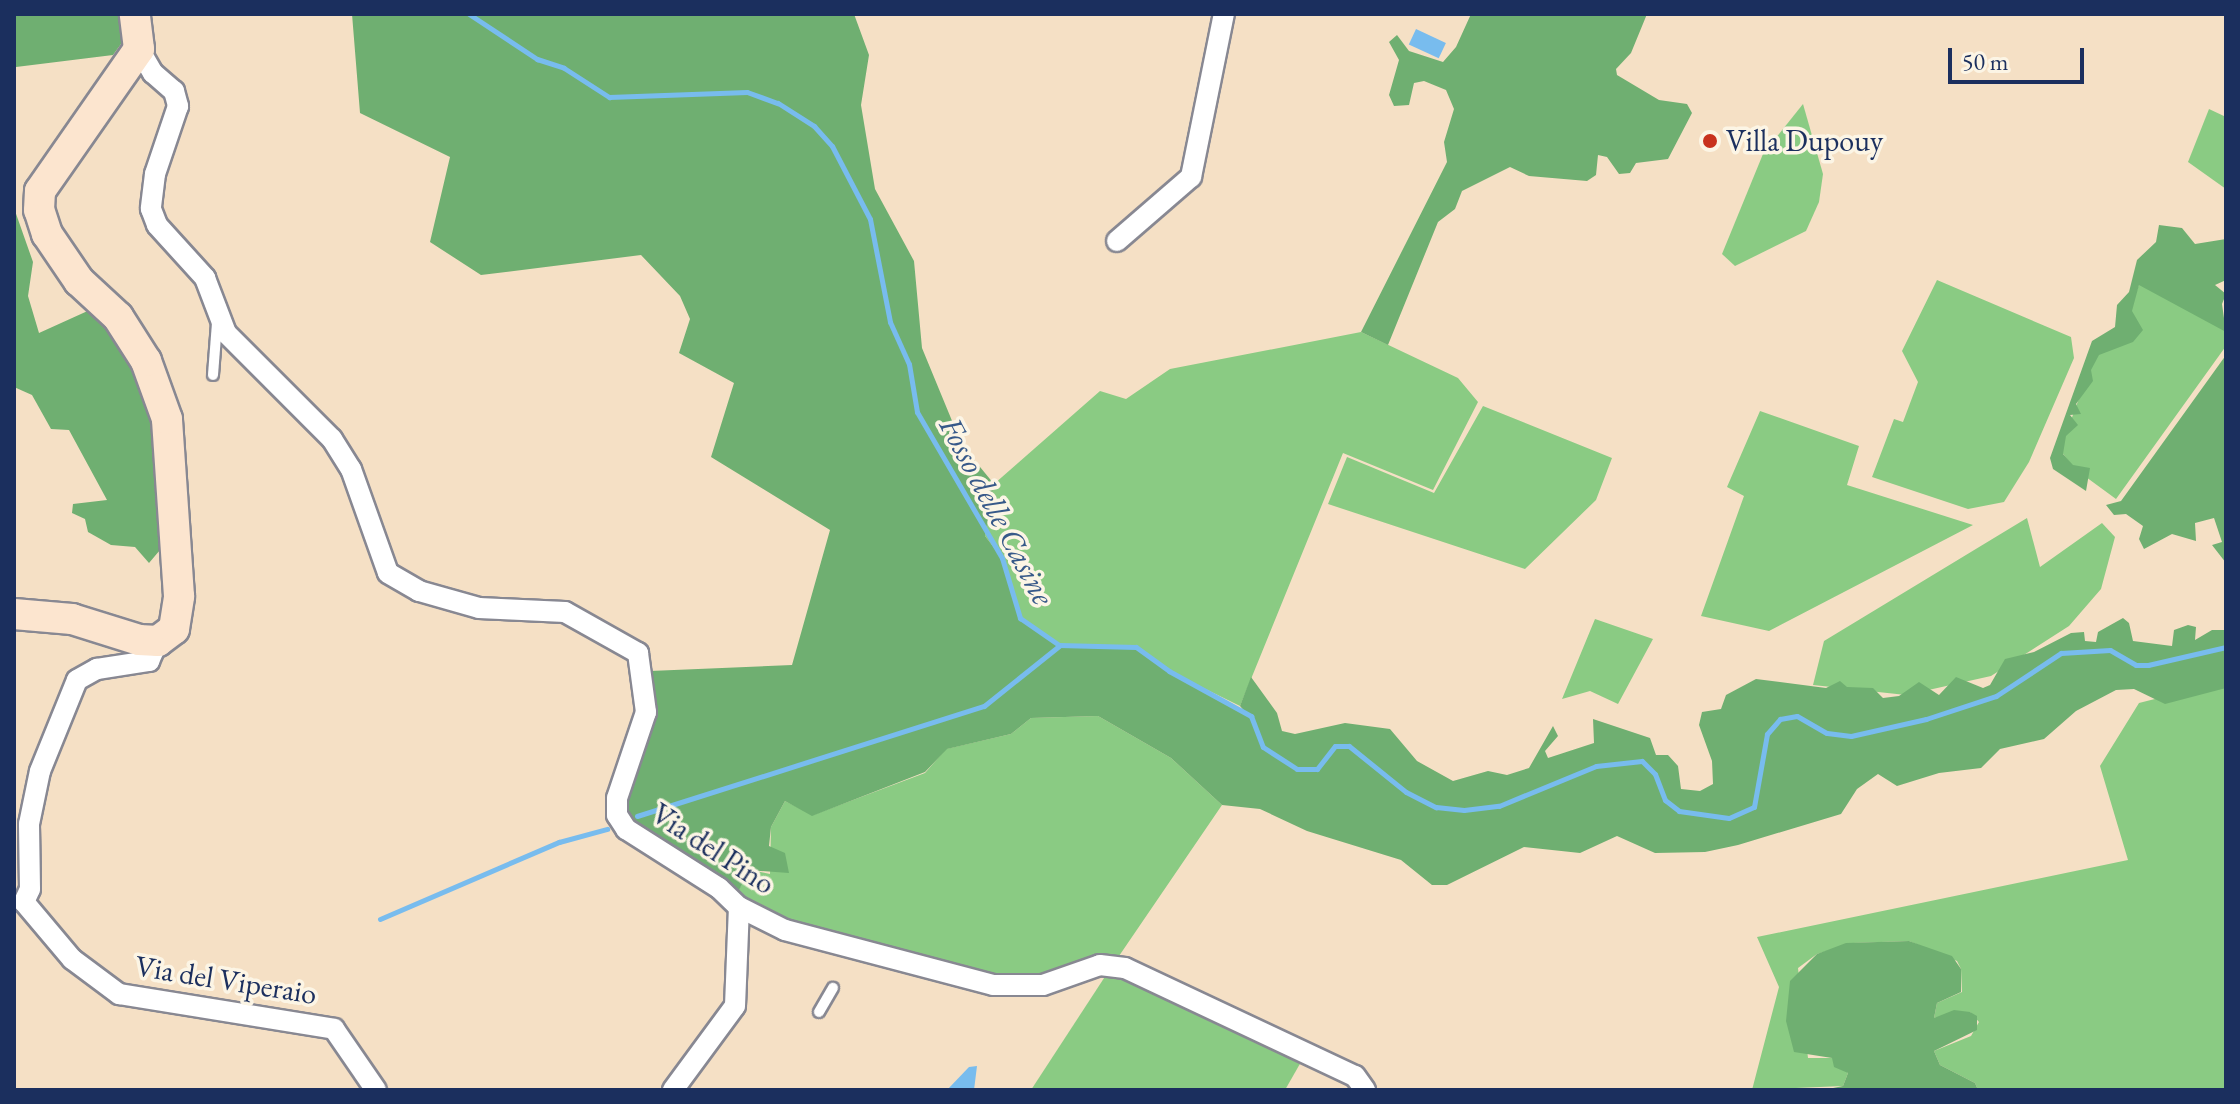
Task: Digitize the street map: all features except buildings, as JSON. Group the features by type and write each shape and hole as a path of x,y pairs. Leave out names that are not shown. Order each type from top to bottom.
{"street":[{"path":"19,902 30,889 29,824 40,771 77,680 97,669 149,661 158,641 174,629 179,596 167,419 146,361 118,317 79,281 47,234 39,210 40,191 139,49 135,14"},
{"path":"1117,241 1191,177 1224,14"},
{"name":"Via del Pino","path":"139,49 174,91 178,106 155,174 151,209 165,239 205,278 226,333 251,362 307,410 332,439 351,469 388,573 419,591 479,608 565,612 638,653 646,712 621,772 617,815 638,838 719,888 739,907 785,930 993,985 1043,985 1100,965 1125,968 1355,1076 1365,1090"},
{"path":"14,614 72,619 158,641"},
{"name":"Via del Viperaio","path":"19,902 72,959 119,994 334,1029 376,1090"},
{"path":"684,1083 735,1006 739,907"}],"lane":[{"path":"213,375 218,313"},
{"path":"819,1012 833,988"}],"green space":[{"path":"14,14 124,14 129,33 113,55 16,67 14,78"},
{"path":"352,14 854,14 869,55 861,105 875,189 914,261 922,348 962,445 994,484 985,536 1002,558 1021,618 1059,645 1136,647 1169,671 1247,714 1240,706 1251,677 1277,713 1282,731 1295,734 1345,723 1390,729 1417,761 1453,781 1488,771 1507,775 1529,768 1553,726 1558,736 1545,751 1548,758 1594,743 1593,719 1650,738 1656,755 1668,755 1678,766 1681,789 1700,791 1713,784 1712,761 1699,725 1702,712 1721,709 1726,695 1756,679 1826,688 1840,681 1847,687 1873,688 1883,698 1899,696 1919,682 1939,695 1956,677 1983,688 1990,685 2005,659 2034,652 2071,633 2084,632 2085,641 2096,642 2098,632 2123,618 2129,623 2133,641 2172,646 2174,630 2188,625 2196,627 2195,640 2212,630 2226,630 2226,688 2165,704 2134,689 2116,690 2076,711 2044,739 2000,749 1981,768 1939,773 1897,786 1878,774 1857,789 1841,814 1738,845 1705,852 1655,853 1617,836 1580,853 1524,847 1447,885 1432,885 1401,860 1307,831 1260,809 1222,805 1171,758 1098,716 1031,718 1011,734 947,749 925,772 812,816 785,801 771,827 769,846 785,853 789,873 748,870 737,895 625,816 650,671 792,665 830,530 711,457 734,383 679,353 690,319 680,296 641,255 481,275 430,242 450,157 360,113"},
{"path":"1471,14 1647,14 1631,53 1616,69 1617,75 1659,100 1687,104 1692,113 1668,159 1636,163 1630,173 1619,174 1607,157 1598,155 1596,175 1587,181 1529,176 1510,167 1462,191 1455,209 1438,222 1388,345 1361,332 1447,162 1444,142 1454,109 1446,90 1424,81 1414,83 1409,105 1394,106 1389,95 1399,60 1389,42 1397,35 1409,51 1443,62 1456,47"},
{"path":"1803,104 1823,174 1819,202 1806,231 1735,266 1722,254 1763,154"},
{"path":"2209,109 2226,117 2226,189 2188,162"},
{"path":"14,208 33,262 28,296 39,333 92,309 118,330 158,424 153,449 160,550 149,563 135,547 111,545 88,532 85,519 72,513 73,504 107,500 69,430 51,429 32,395 14,387"},
{"path":"2159,225 2182,228 2195,244 2226,239 2226,280 2215,285 2226,294 2222,304 2226,332 2139,285 2132,311 2143,330 2133,342 2099,355 2091,370 2093,381 2076,404 2081,414 2070,415 2078,425 2066,436 2063,454 2073,465 2090,468 2086,491 2053,469 2050,458 2092,341 2115,327 2117,305 2129,292 2137,260 2156,242"},
{"path":"2141,278 2226,329 2226,346 2116,499 2075,469 2060,450 2095,355 2121,340"},
{"path":"1937,280 2071,337 2074,358 2029,462 2004,502 1968,509 1872,477 1894,419 1903,422 1918,382 1902,351"},
{"path":"1361,332 1458,378 1478,402 1433,490 1343,453 1240,706 1169,671 1136,647 1059,645 1020,618 1002,558 985,536 994,484 1100,391 1126,399 1170,369"},
{"path":"2226,355 2226,563 2212,545 2222,542 2214,518 2195,523 2196,541 2172,534 2144,549 2139,539 2143,526 2126,514 2114,515 2106,505 2121,501"},
{"path":"1483,406 1612,458 1596,500 1525,569 1328,504 1347,457 1434,493"},
{"path":"1760,411 1859,446 1847,485 1973,525 1769,631 1701,616 1744,496 1727,487"},
{"path":"2027,518 2040,567 2102,523 2115,537 2101,589 2069,626 1991,676 1906,695 1813,685 1824,641"},
{"path":"1595,619 1653,639 1618,704 1590,691 1562,699"},
{"path":"2226,681 2226,1090 1978,1090 1975,1083 1940,1065 1934,1051 1971,1036 1979,1022 1970,1012 1934,1018 1937,1003 1962,992 1961,969 1957,961 1909,941 1853,943 1817,954 1798,968 1808,1058 1833,1058 1848,1073 1843,1086 1752,1090 1779,987 1757,937 2128,860 2100,766 2139,703"},
{"path":"1098,716 1171,758 1222,805 1119,956 1098,957 1057,974 998,977 785,924 737,895 747,869 770,874 771,827 785,801 813,815 925,773 946,749 1011,734 1031,718"},
{"path":"1909,941 1952,956 1961,969 1961,992 1937,1003 1934,1018 1954,1010 1970,1012 1977,1016 1977,1030 1934,1051 1940,1065 1975,1083 1978,1090 1823,1090 1843,1086 1848,1073 1834,1067 1832,1058 1794,1052 1786,1021 1790,981 1817,954 1846,943"},
{"path":"1119,971 1295,1054 1301,1062 1285,1090 1031,1090 1108,972"}],"water":[{"path":"1416,29 1446,43 1439,58 1409,44"},
{"path":"977,1066 974,1090 947,1090 969,1067"}],"waterway":[{"name":"Fosso delle Casine","path":"469,14 537,59 564,68 609,97 747,92 778,103 814,126 832,146 870,219 890,322 909,364 917,412 1002,558 1020,618 1059,645 1136,647 1169,671 1251,716 1263,747 1297,769 1317,769 1335,746 1349,746 1406,792 1436,807 1464,810 1499,806 1596,766 1642,761 1655,774 1665,800 1679,811 1729,818 1754,807 1767,734 1780,719 1797,716 1827,733 1851,736 1926,719 1996,696 2061,653 2110,650 2136,665 2148,665 2226,647"},
{"path":"637,816 984,706 1059,646"},
{"path":"380,919 559,842 607,829"}],"place":[{"name":"Villa Dupouy","path":"1710,141"}]}
